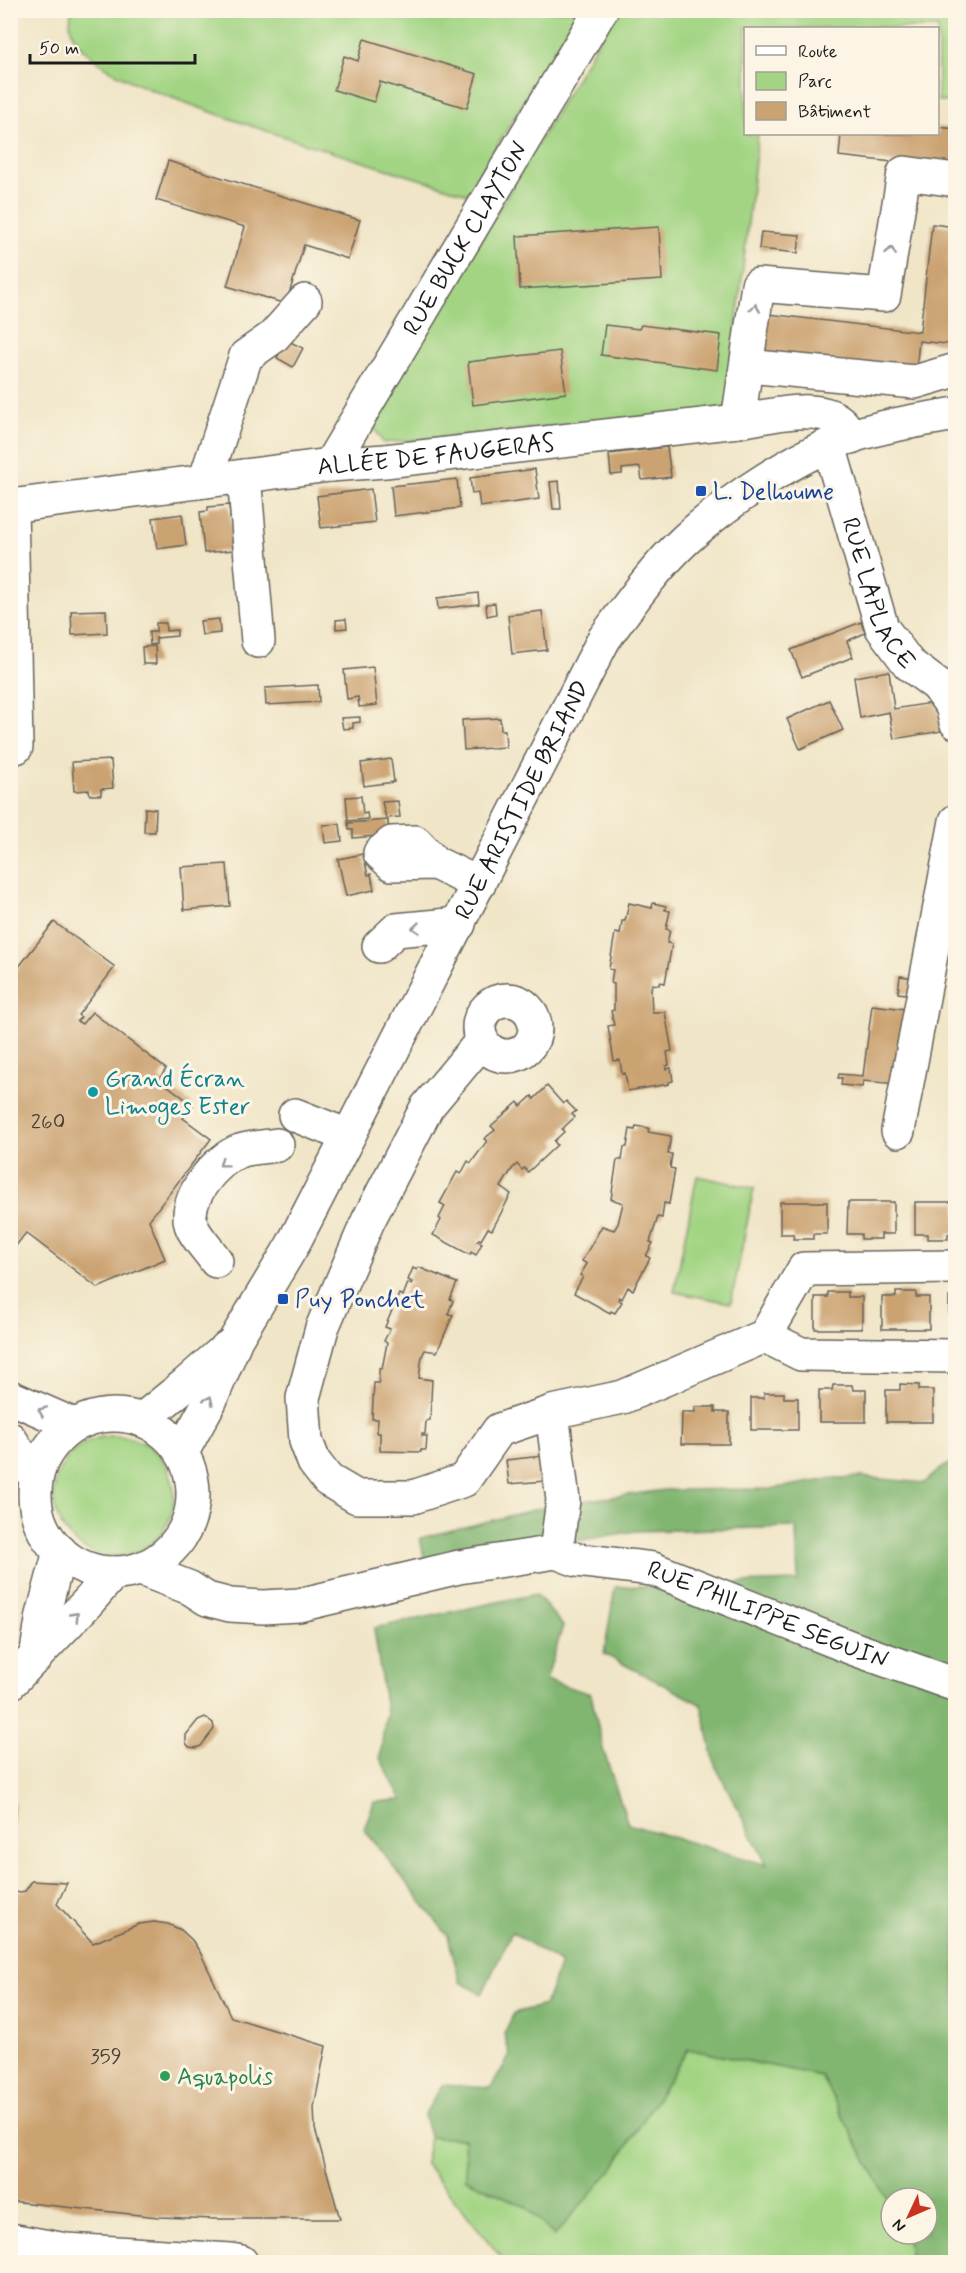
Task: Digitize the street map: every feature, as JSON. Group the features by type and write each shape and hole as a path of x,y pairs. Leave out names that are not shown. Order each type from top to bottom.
{"street":[{"name":"RUE BUCK CLAYTON","path":"330,465 601,10"},
{"path":"738,421 758,285 884,295 904,173 956,180"},
{"path":"205,481 246,356 273,337 305,302"},
{"path":"747,366 915,382 956,370"},
{"name":"ALLÉE DE FAUGERAS","path":"11,506 330,465 385,461 791,413 820,412 840,422 840,441"},
{"name":"RUE ARISTIDE BRIAND","path":"182,1452 210,1401 236,1339 292,1246 604,639 643,586 686,540 726,507 788,466 840,441 890,426 956,414"},
{"name":"RUE LAPLACE","path":"840,441 882,628 909,664 937,685 952,706 956,722"},
{"path":"244,476 258,641"},
{"path":"11,506 16,747"},
{"path":"898,1131 956,821"},
{"path":"435,863 479,884"},
{"path":"379,946 396,930 459,924"},
{"path":"482,1041 427,1107 368,1221 322,1328 303,1398 306,1441 314,1462 328,1480 357,1497 412,1497 464,1479 499,1430 552,1412 623,1397 765,1336 804,1269 956,1267"},
{"path":"296,1115 348,1136"},
{"path":"216,1261 178,1203 198,1188 215,1168 239,1151 277,1145"},
{"path":"765,1336 801,1354 956,1356"},
{"name":"RUE ARISTIDE BRIAND","path":"143,1419 236,1339"},
{"path":"10,1397 74,1425"},
{"path":"552,1412 563,1500 567,1556"},
{"path":"10,1683 88,1602 127,1571 162,1557 179,1540 190,1519 194,1496 191,1473 182,1452 165,1432 143,1419 120,1414 96,1416 74,1425 57,1439 44,1457 36,1478 36,1504 44,1530 60,1551 84,1567 127,1571"},
{"path":"10,1439 36,1478"},
{"path":"179,1540 185,1558 190,1588"},
{"path":"36,1657 43,1615 60,1551"},
{"name":"RUE PHILIPPE SEGUIN","path":"127,1571 190,1588 207,1599 230,1605 263,1607 299,1605 459,1567 567,1556 653,1569 852,1648 956,1685"},
{"path":"10,2240 66,2250 241,2262"}],"green space":[{"path":"72,10 578,11 468,194 269,132 141,86 111,71 81,47 71,27"},
{"path":"616,11 955,11 955,102 939,101 939,27 744,27 744,135 758,135 727,410 383,443 372,424"},
{"path":"697,1176 754,1188 731,1303 674,1292"},
{"path":"114,1436 137,1441 156,1454 169,1473 174,1496 169,1519 156,1538 137,1551 114,1556 91,1551 72,1538 59,1519 54,1496 59,1473 72,1454 91,1441"},
{"path":"955,1462 955,2262 911,2262 908,2246 939,2246 939,2186 880,2186 821,2076 688,2049 614,2167 554,2236 526,2207 466,2179 464,2139 430,2137 424,2115 442,2085 491,2088 510,2055 504,2034 514,2013 545,2005 560,1963 512,1932 482,1994 460,1982 448,1936 364,1829 374,1802 402,1800 380,1758 386,1712 374,1628 536,1594 563,1626 546,1680 591,1694 603,1749 628,1824 767,1865 715,1765 701,1704 604,1654 615,1587 798,1581 796,1527 636,1531 426,1566 420,1538 557,1504 665,1490 770,1489 837,1478 861,1477 924,1483 939,1470"},
{"path":"688,2049 821,2076 880,2186 879,2246 908,2246 911,2262 505,2262 425,2163 430,2137 464,2139 466,2179 526,2207 614,2167"}],"building":[{"path":"364,39 477,74 467,108 380,82 374,102 334,90 344,56 358,61"},
{"path":"939,127 956,129 956,169 839,156 841,135 939,135"},
{"path":"168,161 360,220 348,259 304,245 286,304 227,286 245,227 156,200"},
{"path":"932,224 956,227 956,345 919,341 916,371 756,353 760,313 920,332"},
{"path":"659,227 662,280 520,289 517,236"},
{"path":"761,232 800,235 798,253 759,249"},
{"path":"605,325 639,329 641,325 721,335 717,370 601,355"},
{"path":"286,340 303,348 293,367 277,358"},
{"path":"560,351 566,393 473,405 468,362"},
{"path":"667,447 671,477 642,480 640,467 622,469 622,474 611,475 609,454"},
{"path":"535,469 539,499 480,507 478,493 472,494 470,478"},
{"path":"457,479 460,508 394,516 391,486"},
{"path":"559,481 561,509 553,509 550,482"},
{"path":"371,489 375,522 321,528 317,496"},
{"path":"229,505 234,550 204,553 200,512 208,511 208,507"},
{"path":"182,514 186,545 157,549 153,518"},
{"path":"478,593 479,604 438,609 437,598"},
{"path":"495,603 496,614 487,616 486,604"},
{"path":"106,610 107,633 72,635 71,611"},
{"path":"542,611 547,650 512,654 508,615"},
{"path":"219,619 220,633 202,635 200,621"},
{"path":"346,619 347,628 336,629 336,620"},
{"path":"861,622 865,633 847,641 853,657 802,677 791,650"},
{"path":"156,623 166,623 166,631 177,630 177,636 156,638 156,644 150,645 149,632 156,632"},
{"path":"155,646 156,664 143,664 142,647"},
{"path":"373,667 377,705 359,707 358,697 347,699 344,670"},
{"path":"889,671 894,709 937,702 942,731 894,739 889,712 860,718 854,677"},
{"path":"318,685 319,702 266,705 265,688"},
{"path":"829,700 843,730 800,749 787,719"},
{"path":"360,717 360,722 353,723 353,728 343,729 341,718"},
{"path":"500,718 501,730 505,730 506,747 464,750 462,720"},
{"path":"391,759 394,782 364,786 361,763"},
{"path":"111,760 113,788 101,789 101,795 90,795 89,790 74,791 72,762"},
{"path":"361,796 363,814 367,813 368,819 348,821 346,797"},
{"path":"398,801 400,817 386,818 382,802"},
{"path":"145,808 156,809 155,832 144,832"},
{"path":"388,820 389,835 353,838 353,830 349,830 348,823"},
{"path":"340,824 342,841 325,843 323,825"},
{"path":"363,854 368,875 371,874 374,890 346,896 338,859"},
{"path":"227,864 230,906 184,910 181,867"},
{"path":"629,903 652,908 653,903 666,906 665,910 670,911 666,929 670,930 667,943 672,944 665,983 652,984 651,990 652,1012 665,1012 672,1051 667,1052 669,1065 666,1069 671,1068 673,1081 669,1084 628,1091 620,1060 614,1061 608,1026 614,1025 611,1011 614,1010 614,984 611,983 613,970 609,969 615,933 620,934"},
{"name":"Grand Écran Limoges Ester","path":"54,922 115,967 78,1015 81,1017 77,1021 82,1024 92,1012 166,1069 159,1079 193,1105 183,1118 211,1139 149,1220 165,1259 98,1288 26,1233 10,1253 10,978"},
{"path":"900,976 916,978 914,995 898,993"},
{"path":"872,1005 905,1009 899,1084 863,1081 862,1087 841,1085 842,1078 838,1078 839,1074 863,1076"},
{"path":"547,1086 563,1104 566,1101 576,1111 572,1114 575,1117 562,1129 564,1132 554,1141 557,1145 528,1172 524,1168 522,1170 517,1164 512,1169 501,1187 511,1194 492,1230 488,1228 481,1240 477,1241 482,1243 476,1255 471,1252 470,1255 433,1235 445,1206 440,1203 457,1172 461,1174 468,1161 471,1163 487,1141 484,1139 495,1130 491,1126 518,1102 521,1106 532,1096 534,1099"},
{"path":"636,1126 649,1128 648,1132 671,1136 668,1154 672,1154 670,1168 675,1169 669,1204 664,1203 662,1218 658,1217 650,1242 653,1243 646,1256 650,1258 633,1290 628,1287 622,1299 619,1297 618,1299 622,1302 615,1313 611,1311 610,1313 574,1293 583,1277 580,1275 587,1264 582,1261 602,1226 614,1230 618,1224 623,1203 611,1199 617,1160 622,1160 630,1129 635,1130"},
{"path":"780,1202 827,1202 827,1234 813,1234 813,1239 793,1239 794,1234 780,1234"},
{"path":"848,1202 894,1202 894,1234 881,1234 881,1239 861,1239 861,1234 847,1234"},
{"path":"915,1202 956,1202 956,1234 948,1234 948,1239 928,1239 928,1234 915,1234"},
{"path":"418,1267 457,1283 450,1299 453,1301 448,1314 453,1315 437,1352 425,1350 422,1356 419,1378 432,1380 430,1420 426,1421 425,1434 422,1434 422,1436 427,1436 426,1450 421,1450 421,1452 380,1451 380,1433 377,1433 378,1419 372,1419 374,1383 379,1383 379,1368 382,1369 387,1343 384,1341 390,1329 385,1327 399,1294 403,1296 408,1283 412,1282 408,1280 413,1268 417,1270"},
{"path":"828,1292 848,1292 848,1297 862,1297 862,1329 815,1329 815,1297 828,1297"},
{"path":"896,1292 916,1292 916,1297 929,1297 929,1329 882,1329 882,1297 896,1297"},
{"path":"949,1297 956,1297 956,1329 949,1329"},
{"path":"900,1384 919,1385 919,1390 933,1390 933,1422 886,1422 886,1390 900,1390"},
{"path":"833,1385 852,1385 853,1390 866,1390 866,1422 819,1422 819,1390 832,1390"},
{"path":"764,1393 784,1393 784,1398 798,1398 798,1430 751,1430 751,1398 764,1398"},
{"path":"953,1396 956,1396 956,1428 953,1428"},
{"path":"695,1407 715,1407 715,1412 729,1412 729,1444 681,1444 682,1412 695,1412"},
{"path":"542,1456 545,1481 509,1484 506,1460"},
{"path":"205,1717 213,1723 214,1729 201,1746 189,1747 186,1743 186,1735 198,1720"},
{"path":"15,1801 12,1839 10,1839 10,1803"},
{"name":"Aquapolis","path":"32,1881 67,1883 57,1904 93,1943 139,1924 154,1922 168,1924 181,1930 200,1952 231,2017 326,2046 314,2107 315,2129 340,2219 158,2217 10,2201 10,1894 25,1891"}],"place":[{"name":"L. Delhoume","path":"701,491"},
{"name":"Grand Écran Limoges Ester","path":"93,1092"},
{"name":"Puy Ponchet","path":"283,1299"},
{"name":"Aquapolis","path":"165,2076"}]}
